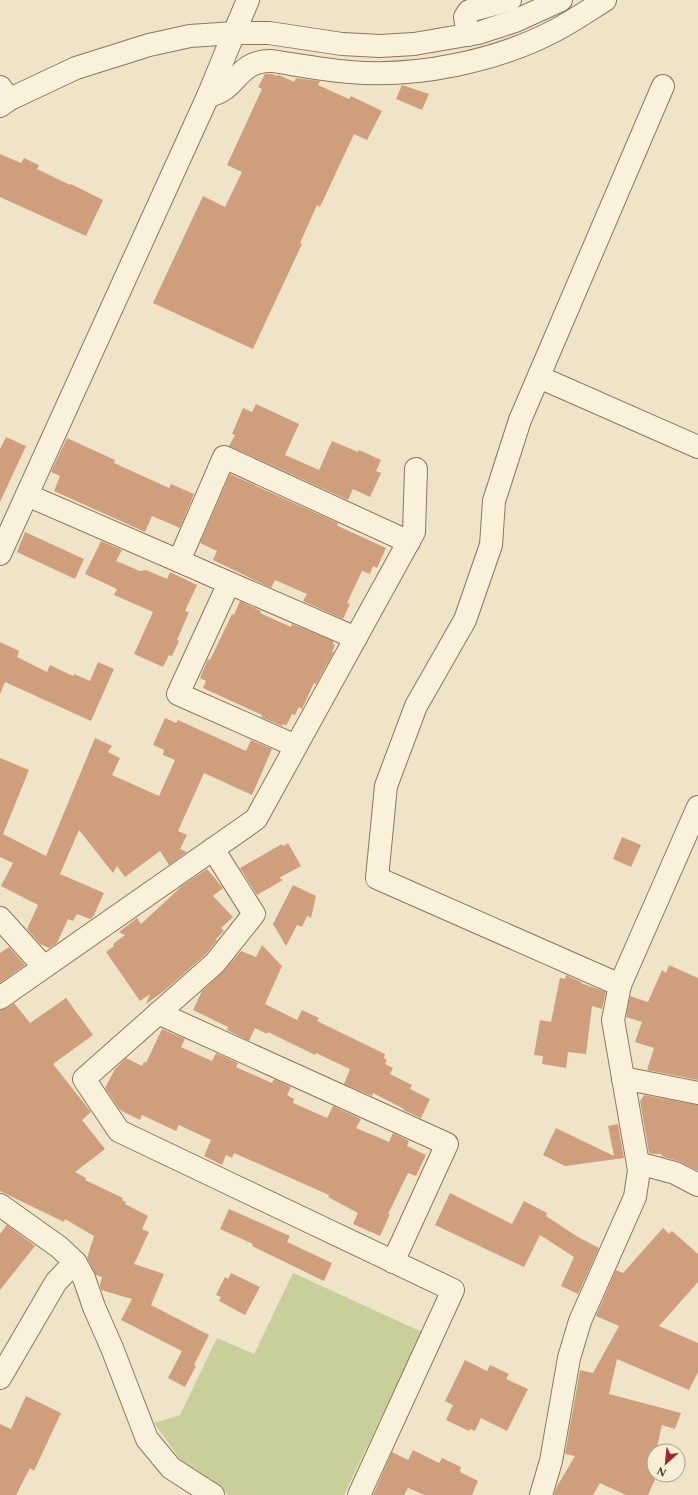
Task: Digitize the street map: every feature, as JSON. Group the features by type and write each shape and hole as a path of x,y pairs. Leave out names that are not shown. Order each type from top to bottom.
{"street":[{"path":"0,554 208,96 248,0"},
{"path":"468,35 465,17 469,11 510,0"},
{"path":"3,97 76,68 149,45 190,36 234,33 269,33 342,44 380,46 414,44 468,35 514,21 561,0"},
{"path":"208,96 223,91 243,70 251,64 261,61 272,61 351,72 398,73 446,67 506,51 556,30 605,0"},
{"path":"443,40 446,67"},
{"path":"620,985 377,878 386,786 416,706 465,620 491,545 494,501 520,420 664,86"},
{"path":"539,377 698,447"},
{"path":"179,560 224,457 409,542"},
{"path":"0,998 256,819 414,532 416,469"},
{"path":"27,495 356,638"},
{"path":"228,583 178,694 296,746"},
{"path":"541,1495 551,1461 569,1358 580,1321 635,1197 639,1170 613,1020 620,985 698,807"},
{"path":"213,849 254,914 215,963 84,1079 119,1130 453,1290 359,1495"},
{"path":"0,918 44,967"},
{"path":"158,1013 447,1144 393,1262"},
{"path":"623,1078 698,1093"},
{"path":"638,1163 675,1173 698,1185"},
{"path":"0,1205 59,1247 75,1262 84,1278 94,1307 112,1348 147,1439 171,1468 213,1495"},
{"path":"0,1378 56,1282 75,1262"}],"green space":[{"path":"293,1273 422,1332 344,1495 229,1495 185,1466 154,1423 180,1415 217,1338 254,1354"}],"building":[{"path":"265,74 279,75 294,82 296,78 320,81 318,85 349,99 351,96 382,111 367,140 354,134 320,207 317,205 300,243 302,244 253,349 153,303 203,196 225,207 242,172 227,165 262,89 258,87"},
{"path":"402,85 429,94 422,110 396,99"},
{"path":"0,154 21,163 24,158 39,165 37,169 103,200 86,236 0,197"},
{"path":"256,404 299,424 285,455 319,470 332,441 358,452 359,450 381,460 376,471 381,473 370,497 353,489 348,500 229,446 235,435 232,434 243,408 252,412"},
{"path":"6,437 26,446 0,502 0,449"},
{"path":"67,438 115,460 114,463 169,488 171,484 194,494 180,528 152,516 145,532 54,491 60,476 51,472"},
{"path":"230,474 338,523 338,526 386,548 377,568 373,566 370,574 362,571 347,603 350,604 343,619 303,601 307,594 275,580 271,588 213,560 217,551 200,543"},
{"path":"25,532 84,559 75,579 17,552"},
{"path":"101,541 122,550 116,561 140,571 146,570 167,579 170,572 197,585 185,611 189,612 177,640 179,641 172,656 169,655 163,667 134,654 153,612 114,595 117,589 85,574"},
{"path":"240,601 261,611 260,613 291,627 292,624 333,641 333,644 335,645 332,652 334,652 316,684 314,683 302,709 299,707 295,715 292,714 286,726 283,724 282,726 261,717 262,715 203,688 206,681 200,678 208,659 210,660 232,614 234,615"},
{"path":"0,642 19,651 17,657 47,672 50,665 73,676 74,674 90,681 98,662 114,669 91,721 5,682 0,694"},
{"path":"165,718 176,723 178,720 246,751 251,740 272,749 252,795 204,773 178,831 187,835 180,849 187,852 169,865 160,851 125,877 117,866 113,873 79,830 60,874 104,893 93,917 90,919 77,914 73,921 68,919 57,943 49,948 40,944 27,929 38,905 1,886 13,863 0,857 0,758 29,770 3,834 46,856 95,738 112,746 108,752 120,758 112,775 159,796 175,760 163,755 164,750 153,745"},
{"path":"622,837 641,845 631,867 613,859"},
{"path":"288,843 301,866 279,878 283,880 257,895 240,868 282,844 283,846"},
{"path":"207,869 223,888 213,896 233,917 221,928 224,931 216,939 217,940 206,954 164,991 146,1004 150,994 140,1001 106,952 114,946 113,944 125,935 119,932 137,918 141,924 183,885"},
{"path":"293,885 316,896 311,918 307,916 302,927 297,925 286,946 273,924"},
{"path":"262,945 282,966 265,1004 297,1020 302,1010 319,1018 317,1021 385,1054 384,1058 387,1060 385,1064 393,1068 390,1074 412,1085 410,1089 430,1099 421,1118 403,1110 404,1109 373,1093 372,1096 344,1084 350,1069 316,1053 315,1055 268,1032 267,1034 255,1028 249,1041 227,1030 228,1027 193,1010 202,991 223,972 241,951 256,957"},
{"path":"9,947 25,965 0,983 0,953"},
{"path":"669,965 698,978 698,1080 647,1070 654,1048 635,1042 642,1022 626,1017 630,996 648,1002 662,970 666,973"},
{"path":"566,975 581,983 606,992 602,1009 592,1006 586,1054 568,1052 566,1068 542,1064 543,1056 534,1055 540,1020 551,1022 560,978 565,979"},
{"path":"66,998 93,1035 53,1064 91,1112 82,1120 105,1149 75,1172 86,1178 85,1180 123,1198 122,1200 126,1202 125,1204 148,1216 142,1229 149,1232 134,1264 164,1274 151,1305 209,1335 185,1387 168,1378 182,1351 121,1320 132,1299 101,1290 100,1285 102,1277 96,1275 87,1258 94,1236 65,1219 64,1222 0,1191 0,1010 7,1008 14,1003 30,1023"},
{"path":"162,1029 185,1039 181,1047 212,1061 216,1053 238,1063 236,1067 272,1083 274,1079 291,1087 287,1095 294,1099 293,1103 327,1118 333,1106 361,1119 356,1128 389,1142 393,1133 409,1141 407,1146 426,1155 416,1176 408,1173 388,1214 390,1214 380,1236 353,1224 358,1213 328,1197 329,1195 234,1153 232,1158 226,1155 222,1165 204,1156 211,1140 179,1125 176,1131 142,1115 140,1120 120,1110 105,1088 115,1069 126,1058 142,1066 144,1062 146,1063"},
{"path":"644,1095 698,1105 698,1171 681,1162 661,1156 662,1154 649,1153 640,1101"},
{"path":"618,1124 624,1158 565,1166 543,1155 556,1128 614,1156 608,1126"},
{"path":"450,1193 512,1224 524,1201 547,1213 546,1216 578,1237 599,1248 578,1294 561,1286 574,1257 540,1235 524,1267 435,1225"},
{"path":"229,1209 290,1236 287,1242 332,1263 324,1281 252,1246 253,1244 220,1229"},
{"path":"7,1225 35,1246 0,1290 0,1234"},
{"path":"663,1228 669,1234 672,1231 698,1254 698,1282 659,1326 698,1343 698,1372 689,1390 617,1359 609,1394 681,1413 675,1429 662,1425 658,1443 646,1443 646,1483 653,1483 648,1495 626,1495 600,1483 593,1495 554,1495 556,1488 575,1456 565,1454 580,1370 593,1373 619,1326 596,1316 616,1270 623,1273"},
{"path":"231,1273 260,1287 245,1315 219,1301 221,1297 216,1295 225,1277 228,1279"},
{"path":"465,1360 487,1371 490,1365 509,1374 506,1379 528,1389 507,1431 481,1418 475,1431 470,1429 469,1431 446,1420 453,1405 445,1401"},
{"path":"26,1396 61,1413 34,1471 30,1468 16,1495 0,1495 0,1424 11,1429"},
{"path":"413,1450 439,1463 442,1458 461,1467 460,1472 478,1481 472,1495 424,1495 408,1488 404,1495 373,1495 392,1452 408,1460"}]}
